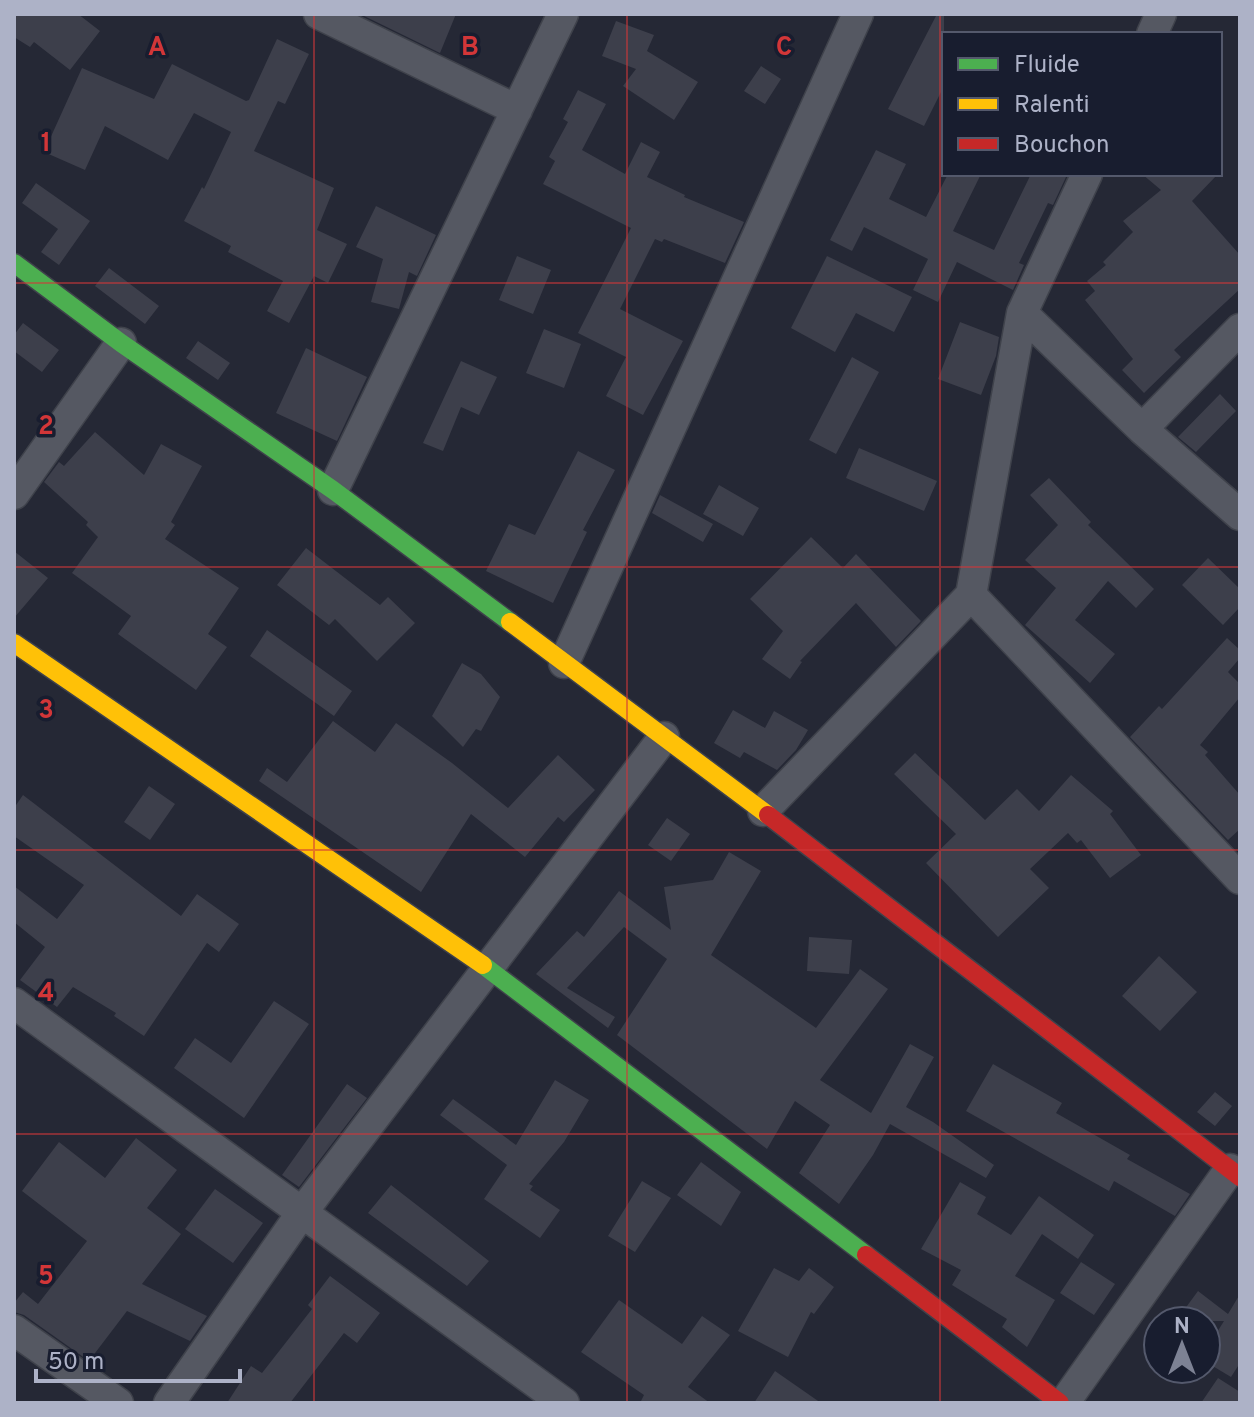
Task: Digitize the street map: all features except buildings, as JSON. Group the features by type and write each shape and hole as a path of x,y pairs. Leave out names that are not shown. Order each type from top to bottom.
{"street":[{"path":"319,14 517,110"},
{"path":"333,490 563,14"},
{"path":"564,663 858,14"},
{"path":"763,811 971,595 1022,313 1086,176"},
{"path":"14,263 121,343 333,490 763,811 1235,1173 1062,1403 486,967 14,643"},
{"path":"1022,313 1142,429 1238,509"},
{"path":"1142,429 1240,329"},
{"path":"14,494 121,343"},
{"path":"971,595 1235,864"},
{"path":"169,1403 303,1211 664,737"},
{"path":"14,1003 564,1403"},
{"path":"14,1330 118,1403"}],"traffic: fast":[{"path":"14,263 121,343 333,490 510,622"},
{"path":"483,965 866,1255"}],"traffic: slow":[{"path":"510,622 768,815"},
{"path":"14,643 483,965"}],"traffic: jam":[{"path":"768,815 1240,1177"},
{"path":"866,1255 1060,1403"}]}
